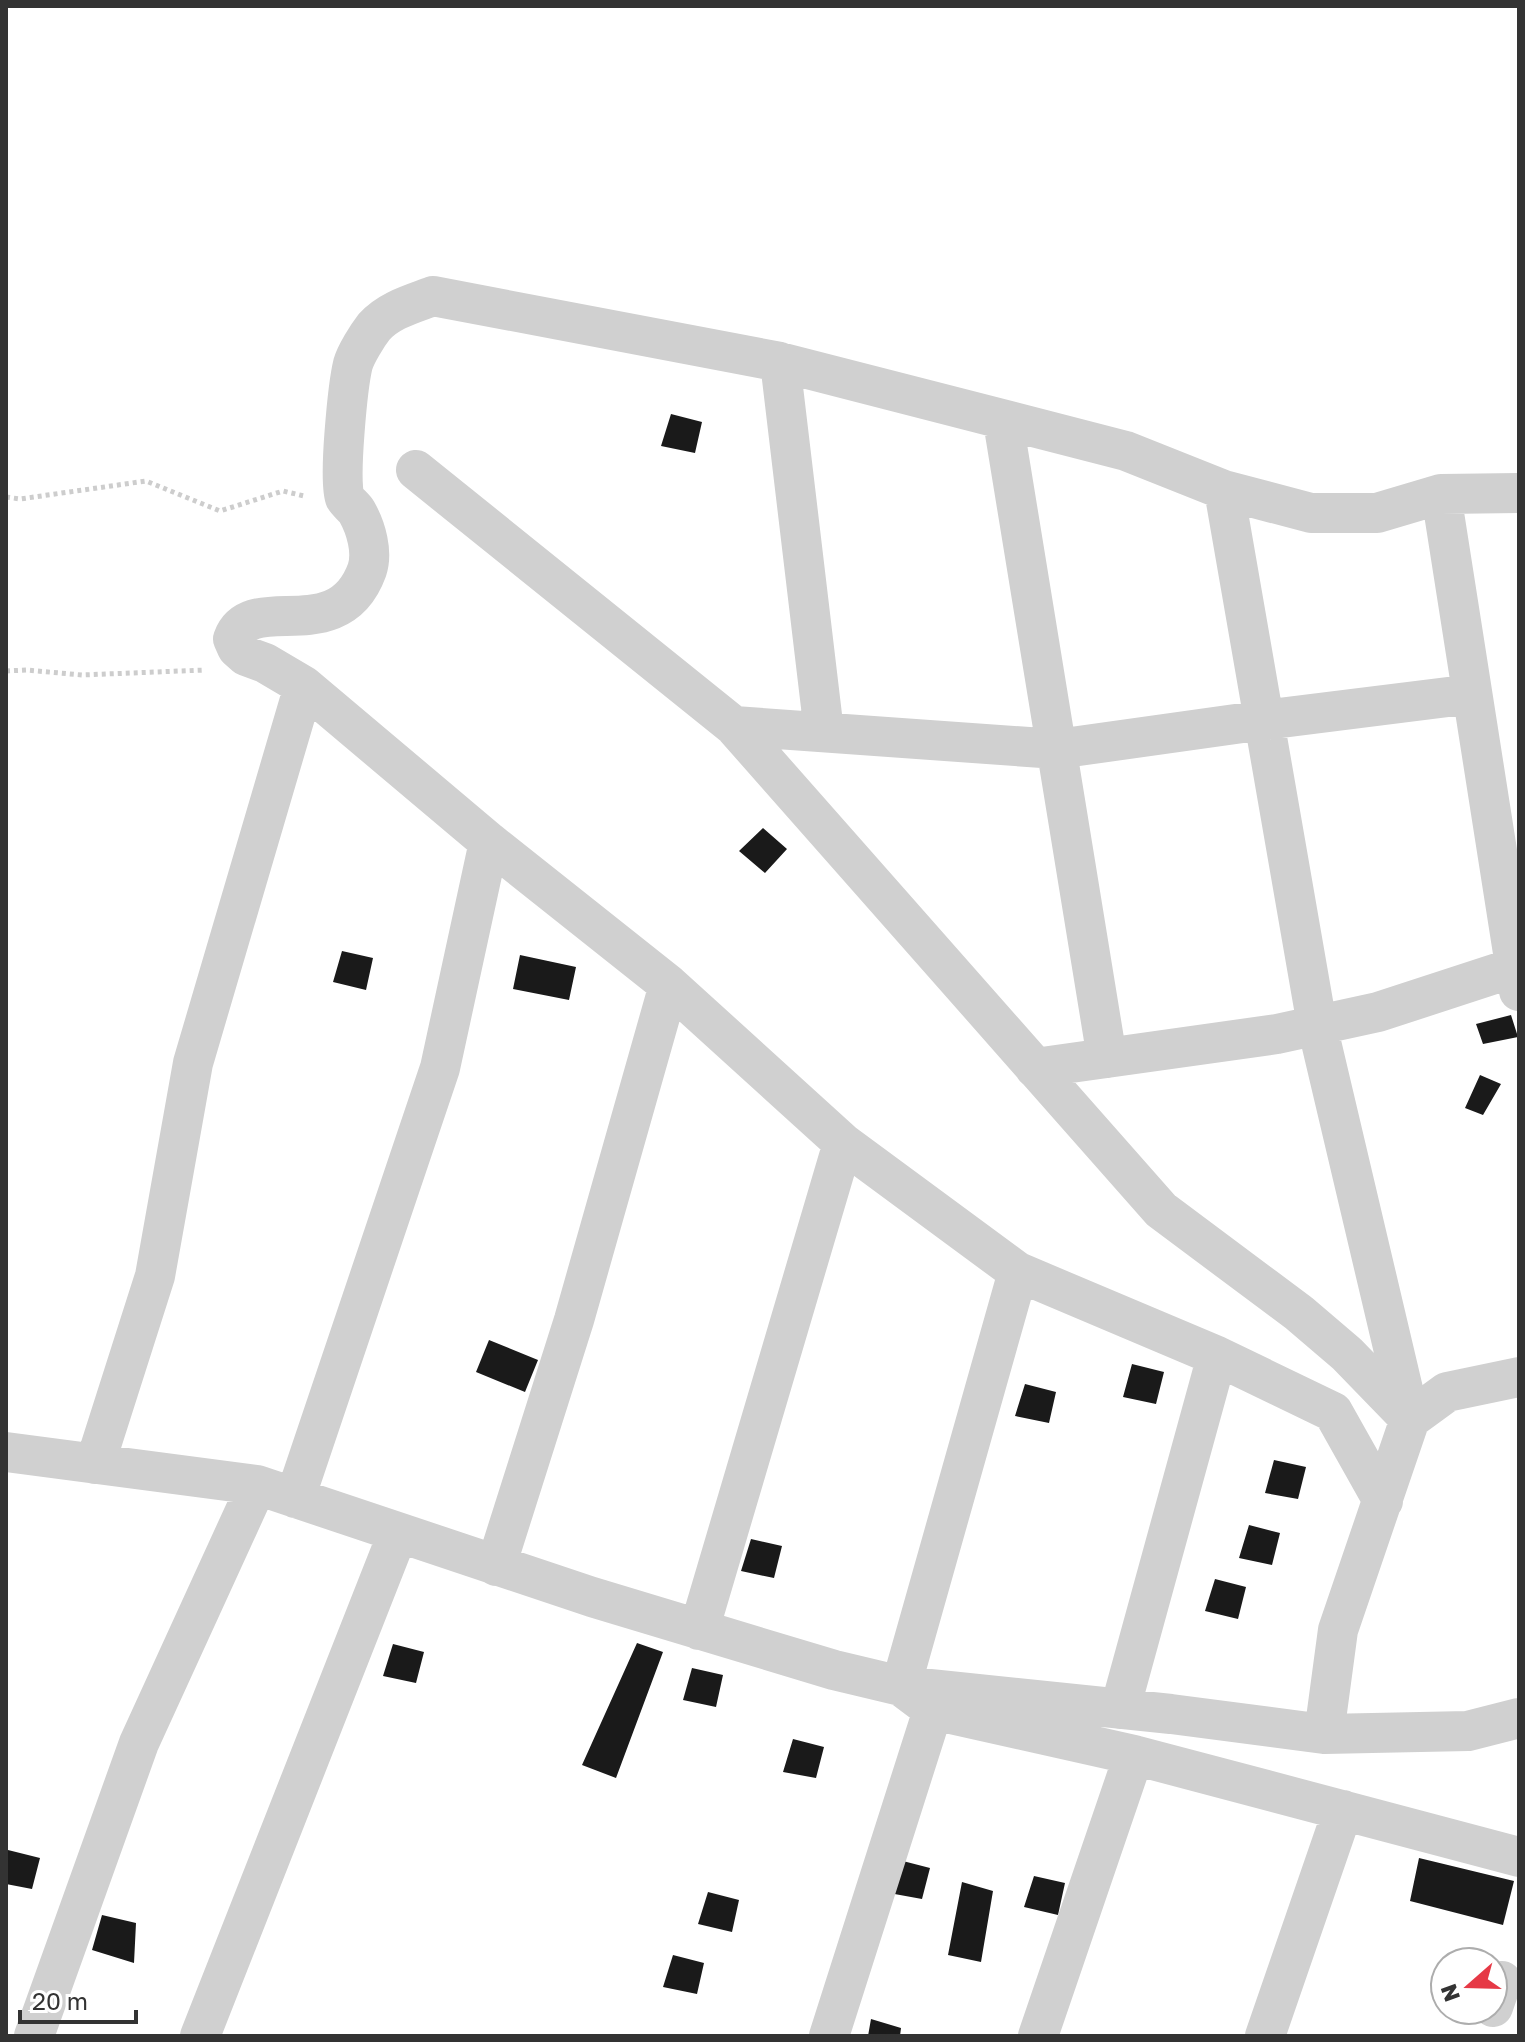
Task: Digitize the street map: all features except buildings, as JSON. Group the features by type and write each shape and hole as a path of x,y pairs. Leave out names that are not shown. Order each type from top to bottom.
{"street":[{"path":"1383,1501 1333,1412 1217,1356 1018,1272 843,1143 669,985 489,842 304,686 265,663 246,656 233,639 236,630 245,622 258,618 326,613 341,608 353,596 368,568 369,546 365,527 345,497 342,476 353,362 374,327 400,308 433,296 780,362 1126,451 1224,490 1311,513 1377,513 1441,494 1519,493"},
{"path":"780,362 824,732"},
{"path":"1003,421 1107,1058"},
{"path":"416,470 734,726 1161,1210 1299,1313 1347,1354 1410,1419"},
{"path":"1224,490 1317,1025 1410,1419 1338,1630 1324,1734"},
{"path":"1035,1068 1277,1034 1378,1012 1518,974 1441,494"},
{"path":"95,1464 155,1276 193,1063 304,686"},
{"path":"734,726 1057,749 1472,694"},
{"path":"295,1498 440,1068 489,842"},
{"path":"496,1566 574,1320 669,985"},
{"path":"699,1630 843,1143"},
{"path":"901,1686 1018,1272"},
{"path":"1120,1709 1217,1356"},
{"path":"1410,1419 1447,1392 1519,1377"},
{"path":"6,1452 257,1485 496,1566 699,1630 834,1670 901,1686 1324,1734 1468,1731 1519,1718"},
{"path":"30,2033 139,1743 257,1485"},
{"path":"200,2036 398,1533"},
{"path":"901,1686 933,1710 1134,1755 1519,1857"},
{"path":"829,2036 933,1710"},
{"path":"1038,2036 1134,1755"},
{"path":"1265,2036 1343,1810"}],"path":[{"path":"6,497 20,499 146,481 220,511 283,491 355,509"},
{"path":"6,671 82,675 208,669 233,639"}]}
